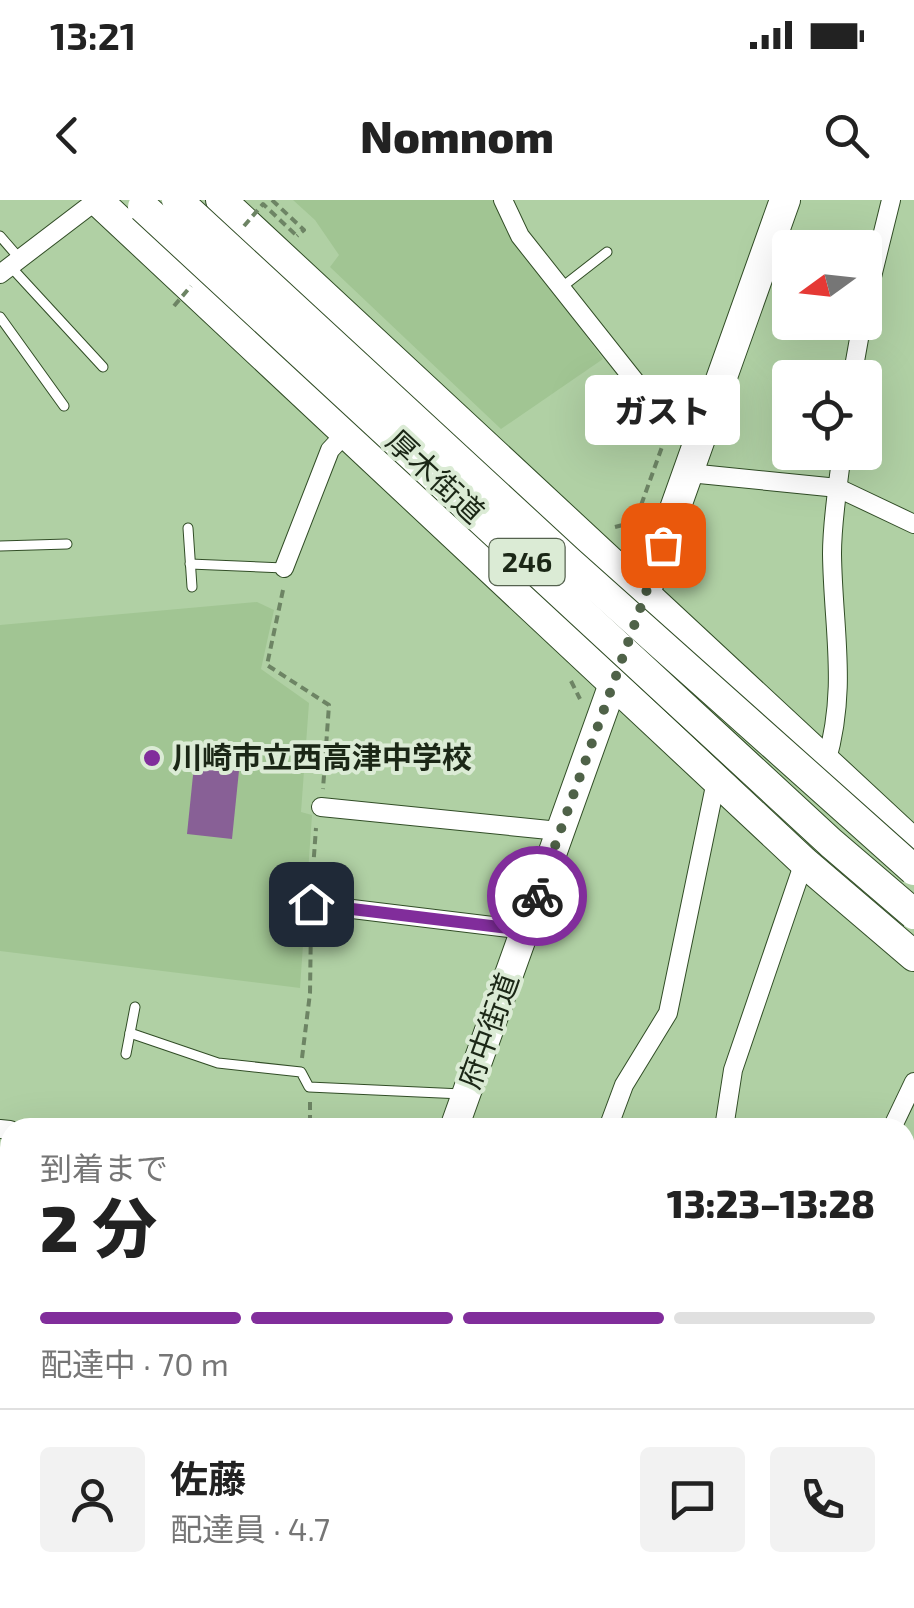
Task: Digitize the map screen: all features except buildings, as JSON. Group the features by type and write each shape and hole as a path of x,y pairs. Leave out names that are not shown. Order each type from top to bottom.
{"highway":[{"name":"246","path":"97,200 804,862 914,956"},
{"name":"厚木街道","path":"176,200 568,562 914,870"},
{"name":"246","path":"221,200 914,844"},
{"name":"府中街道","path":"614,681 785,200"},
{"name":"厚木街道","path":"140,203 802,816 914,914"},
{"path":"458,539 504,510 516,474"}],"main road":[{"name":"府中街道","path":"458,1118 614,681"}],"street":[{"path":"10,266 97,200"},
{"path":"503,200 520,236 657,409 708,418"},
{"path":"882,236 891,200"},
{"path":"284,568 330,450 345,434"},
{"path":"826,763 838,722 841,675 832,556 840,470"},
{"path":"690,473 838,488 914,524"},
{"path":"612,1118 624,1086 668,1013 716,780"},
{"path":"321,806 558,831"},
{"path":"726,1118 733,1070 804,862"},
{"path":"311,904 525,930"},
{"path":"897,1118 914,1082"}],"lane":[{"path":"0,236 10,266 103,367"},
{"path":"561,288 607,252"},
{"path":"0,317 64,406"},
{"path":"188,528 192,587"},
{"path":"0,546 68,544"},
{"path":"190,564 284,568"},
{"path":"126,1054 134,1008"},
{"path":"130,1033 176,1052 218,1063 302,1072 310,1087 466,1095"}],"path":[{"path":"250,200 294,237 304,230 272,200"},
{"path":"601,528 635,522 675,412"},
{"path":"280,608 267,666 329,705"},
{"path":"310,1087 310,1118"}],"shaded area":[{"path":"293,200 493,200 518,244 603,359 501,429 330,267 339,255 315,220"},
{"name":"川崎市立西高津中学校","path":"257,602 274,610 261,669 309,703 301,812 312,815 300,988 0,951 0,625"},
{"path":"196,746 241,751 232,839 187,834"}],"way so far":[{"path":"537,896 663,545"}],"place":[{"name":"ガスト","path":"663,545"},
{"name":"川崎市立西高津中学校","path":"152,758"}],"route":[{"path":"311,904 525,930 537,896"}]}
